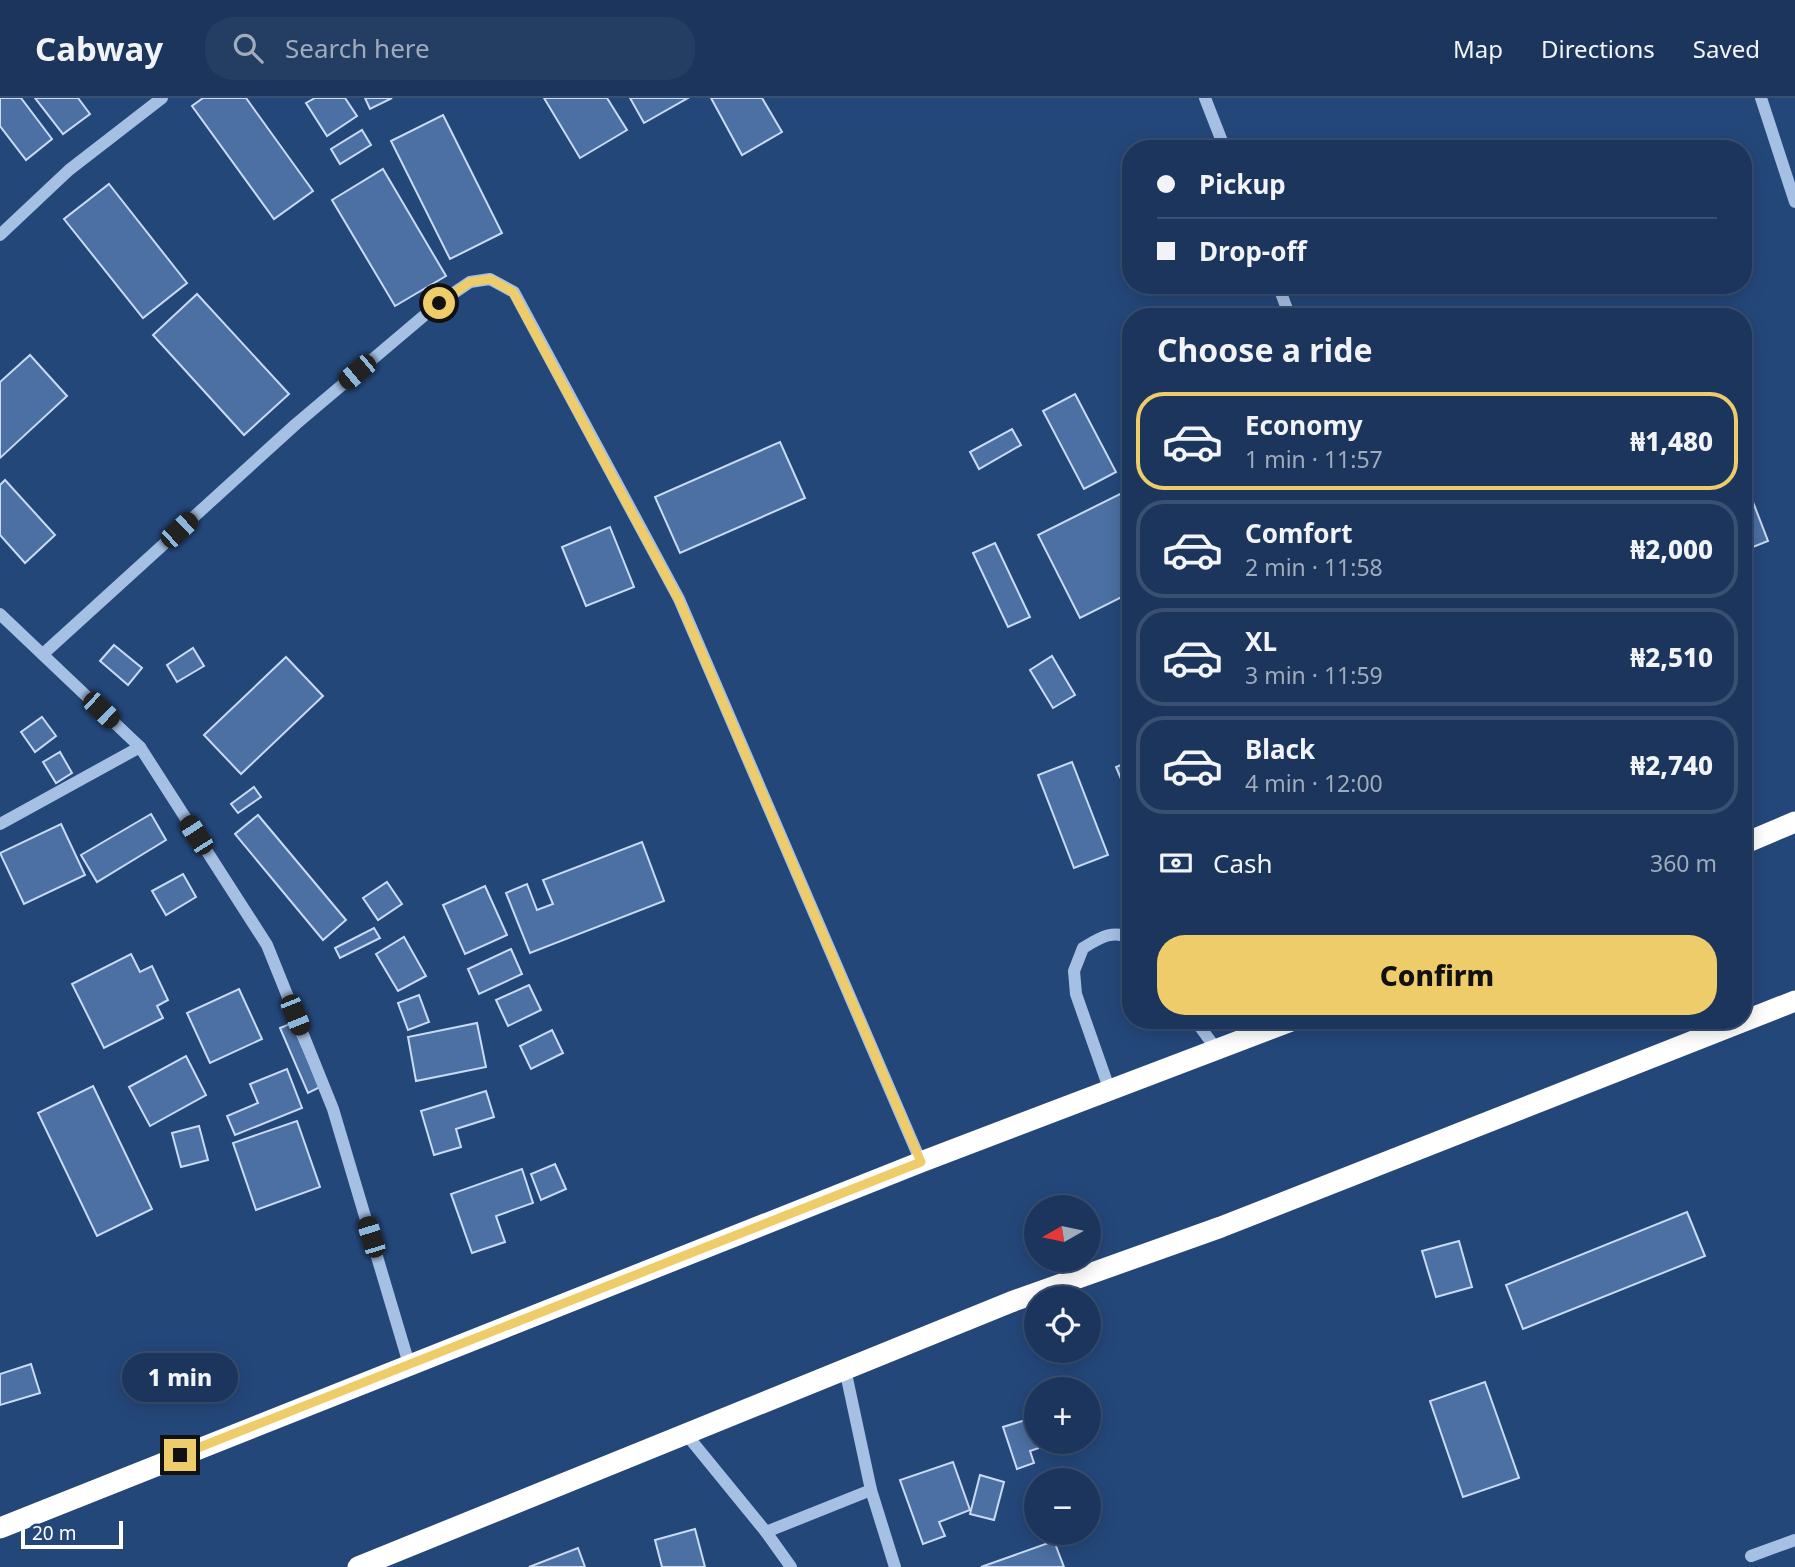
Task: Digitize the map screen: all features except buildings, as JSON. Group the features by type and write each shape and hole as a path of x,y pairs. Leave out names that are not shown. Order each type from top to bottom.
{"highway":[{"path":"1752,840 1795,822"},
{"path":"1752,1018 1795,1001"},
{"path":"0,1528 921,1162 1271,1029"},
{"path":"358,1567 1012,1302 1233,1222 1724,1029"}],"street":[{"path":"0,235 69,170 162,98"},
{"path":"1205,98 1221,140"},
{"path":"1760,98 1795,202"},
{"path":"43,654 296,424 439,303 470,282 490,279 513,292 679,600 921,1162"},
{"path":"0,614 140,747 267,945 333,1109 409,1364"},
{"path":"0,824 140,747"},
{"path":"1110,1091 1076,994 1074,971 1083,948 1107,934 1122,936"},
{"path":"1202,1029 1217,1050"},
{"path":"845,1369 871,1490 895,1567"},
{"path":"686,1434 791,1567"},
{"path":"766,1532 871,1490"},
{"path":"1751,1556 1795,1540"}],"route":[{"path":"180,1455 921,1162 679,600 513,292 490,279 470,282 439,303"}]}
